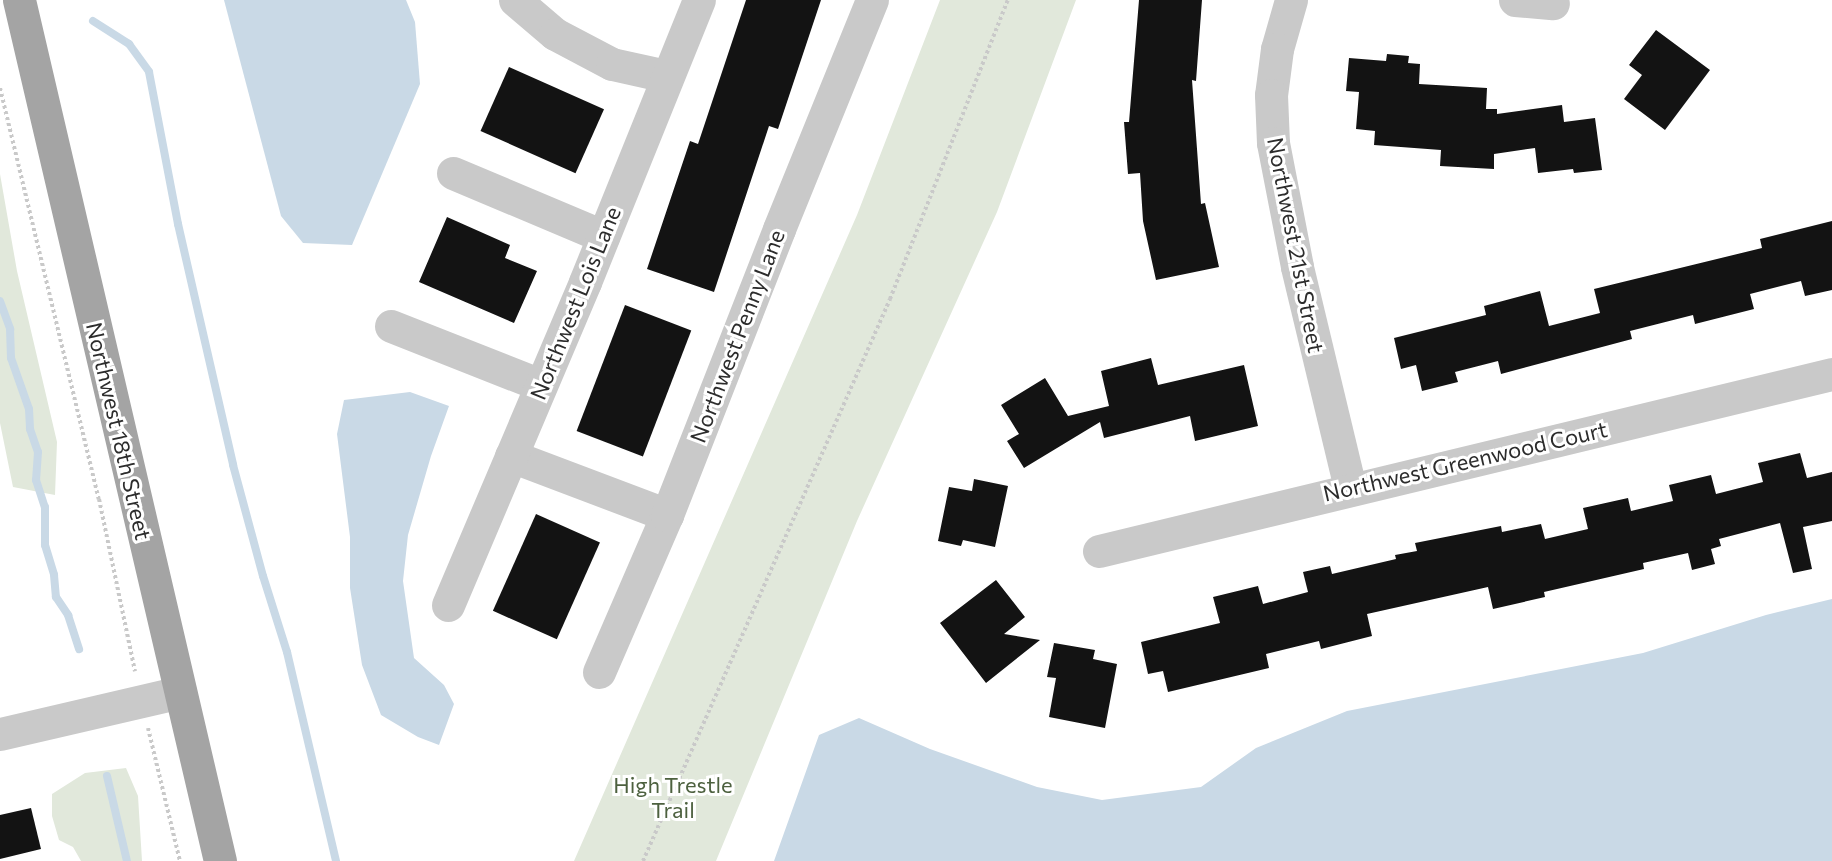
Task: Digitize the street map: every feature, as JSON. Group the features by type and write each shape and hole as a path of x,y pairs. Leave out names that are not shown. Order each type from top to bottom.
{"main road":[{"name":"Northwest 18th Street","path":"19,0 220,861"}],"street":[{"path":"515,0 555,34 612,64 666,76"},
{"name":"Northwest Lois Lane","path":"448,605 699,0"},
{"name":"Northwest Penny Lane","path":"599,672 667,514 778,229 872,0"},
{"name":"Northwest 21st Street","path":"1291,0 1277,49 1271,95 1274,143 1297,267 1350,488"},
{"path":"1515,0 1553,3"},
{"path":"453,172 603,236"},
{"path":"391,326 541,385"},
{"name":"Northwest Greenwood Court","path":"1099,550 1832,374"},
{"path":"511,456 667,514"},
{"path":"0,734 180,692"}],"path":[{"path":"643,861 890,299 1008,0"},
{"path":"0,88 99,499 133,664 180,861"}],"green space":[{"name":"High Trestle Trail","path":"940,0 1076,0 997,212 857,521 716,861 574,861 857,215"},
{"path":"0,174 17,271 57,442 55,495 13,487 0,423"},
{"path":"126,768 138,796 142,861 81,861 73,847 59,840 52,816 52,794 85,773"}],"water":[{"path":"224,0 406,0 415,22 420,84 352,245 303,243 281,216"},
{"path":"410,392 449,406 431,456 408,535 403,581 414,658 444,685 454,704 439,745 418,737 381,715 362,665 350,588 350,537 337,434 344,400"},
{"path":"1832,599 1832,861 774,861 819,735 859,718 930,749 1037,787 1102,800 1201,787 1256,748 1347,711 1643,653 1766,615"}],"building":[{"path":"746,0 821,0 778,129 769,126 714,292 647,269 690,141 698,144"},
{"path":"1139,0 1202,0 1196,81 1192,80 1201,204 1205,203 1219,267 1156,280 1143,221 1140,173 1128,174 1124,122 1129,122"},
{"path":"1656,30 1710,70 1665,130 1624,99 1642,75 1629,65"},
{"path":"1387,54 1409,56 1408,63 1420,64 1419,84 1487,88 1486,109 1497,109 1497,114 1562,105 1564,122 1595,118 1602,170 1574,173 1573,169 1538,173 1535,148 1494,154 1494,169 1440,166 1441,150 1374,145 1375,131 1356,129 1359,92 1346,91 1349,58 1386,61"},
{"path":"509,67 604,109 576,173 481,131"},
{"path":"447,217 510,245 505,258 537,271 514,323 419,282"},
{"path":"1832,221 1832,290 1805,296 1801,281 1750,294 1754,309 1695,324 1693,315 1630,331 1632,339 1501,374 1498,361 1455,372 1458,382 1422,391 1416,365 1401,369 1394,338 1486,315 1484,306 1540,291 1549,326 1600,313 1594,289 1762,248 1760,239"},
{"path":"625,305 691,330 643,456 577,431"},
{"path":"1151,358 1158,385 1244,365 1258,426 1195,441 1190,416 1104,438 1100,422 1024,468 1007,441 1019,434 1001,405 1045,378 1068,416 1109,406 1101,371"},
{"path":"1800,453 1807,478 1832,472 1832,521 1803,527 1812,569 1793,573 1780,523 1719,539 1721,546 1711,549 1715,564 1692,570 1688,553 1643,563 1644,569 1544,592 1545,597 1493,609 1488,587 1367,614 1372,636 1321,649 1319,641 1266,654 1269,668 1168,692 1163,671 1148,674 1141,642 1220,623 1213,597 1258,586 1263,604 1308,592 1303,572 1330,566 1332,574 1396,559 1395,555 1417,551 1415,543 1501,526 1502,532 1541,524 1545,539 1588,529 1583,508 1628,498 1631,511 1673,501 1669,485 1711,475 1716,494 1763,482 1758,463"},
{"path":"974,479 1008,486 995,547 963,540 961,546 938,541 949,487 972,491"},
{"path":"536,514 600,542 557,639 493,611"},
{"path":"996,580 1025,617 1004,634 1040,640 986,683 940,623"},
{"path":"1054,643 1095,650 1093,659 1117,664 1105,728 1049,717 1056,678 1047,677"},
{"path":"31,808 41,849 0,859 0,815"}],"waterway":[{"path":"93,21 129,44 149,72 178,224 233,465 263,576 287,652 336,861"},
{"path":"0,301 10,329 11,358 29,409 30,429 38,452 36,480 45,507 45,545 54,575 56,597 68,615 79,649"},
{"path":"107,776 127,861"}]}
